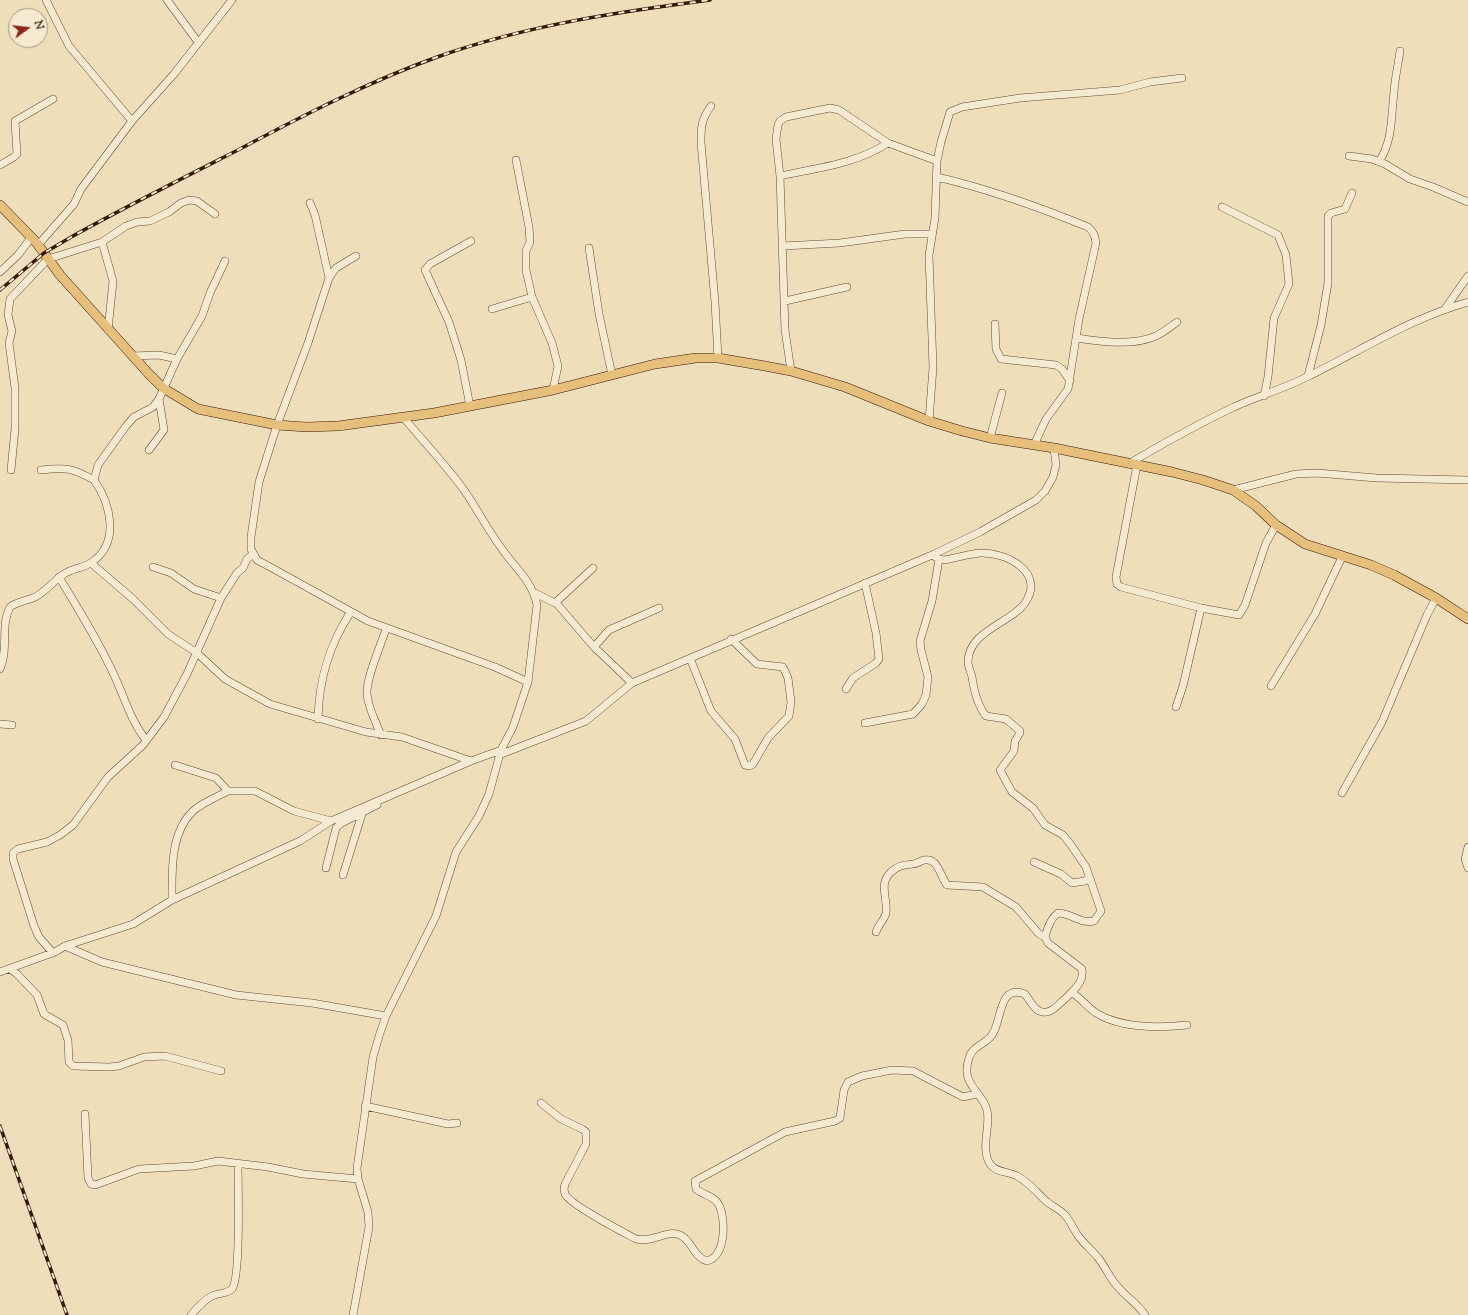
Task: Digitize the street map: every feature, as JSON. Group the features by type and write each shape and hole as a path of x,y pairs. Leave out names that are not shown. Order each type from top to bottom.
{"main road":[{"path":"0,205 38,245 60,275 108,330 163,388 198,409 277,425 306,427 338,426 470,406 553,390 612,374 662,363 696,358 718,358 791,371 845,387 929,421 990,438 1054,448 1134,464 1203,480 1233,490 1256,506 1276,525 1305,544 1388,572 1436,598 1468,619"}],"street":[{"path":"46,0 69,46 132,121"},
{"path":"167,0 198,42"},
{"path":"38,245 74,204 81,189 132,121 174,74 232,0"},
{"path":"1379,162 1387,150 1390,137 1394,90 1400,51"},
{"path":"929,421 933,366 929,279 932,234 936,218 937,161 947,118 950,112 955,109 1020,98 1120,90 1150,82 1182,78"},
{"path":"0,165 17,154 14,121 54,99"},
{"path":"711,106 703,117 701,136 715,302 718,358"},
{"path":"791,371 785,330 780,176 776,139 780,120 786,117 830,108 840,110 888,143 937,161"},
{"path":"780,176 851,159 867,154 888,143"},
{"path":"1349,156 1379,162 1410,179 1434,186 1468,202"},
{"path":"516,160 529,227 530,242 526,251 526,270 532,297 556,355 558,366 553,390"},
{"path":"937,176 1004,195 1081,224 1093,231 1096,243 1082,306 1070,380 1064,397 1046,419 1034,445"},
{"path":"1308,376 1321,325 1328,283 1328,216 1331,213 1345,209 1352,193"},
{"path":"11,470 15,429 15,388 9,343 12,331 8,315 10,299 16,291 48,259 102,242 126,226 137,222 150,221 169,212 181,203 189,200 198,201 215,214"},
{"path":"310,203 315,215 329,278"},
{"path":"1222,207 1278,235 1286,255 1289,284 1274,318 1268,377 1264,396"},
{"path":"783,246 840,243 905,234 932,234"},
{"path":"0,272 18,255 31,238"},
{"path":"470,406 461,360 451,329 425,270 430,264 471,241"},
{"path":"102,242 113,281 108,330"},
{"path":"589,248 598,310 612,374"},
{"path":"356,256 336,268 329,278 305,350 277,425 260,482 250,537 252,555 257,560 350,613 386,628 495,667 528,682"},
{"path":"94,480 98,465 126,426 134,417 153,407 158,399 177,359 202,316 210,293 225,261"},
{"path":"1445,309 1468,276"},
{"path":"785,301 848,287"},
{"path":"492,309 532,297"},
{"path":"1276,525 1266,543 1242,613 1236,616 1144,594 1117,584 1116,577 1134,464 1159,445 1234,407 1264,396 1308,376 1395,331 1445,309 1468,302"},
{"path":"1077,338 1114,342 1147,339 1163,332 1177,322"},
{"path":"995,324 996,349 1001,359 1056,365 1062,369 1070,380"},
{"path":"132,356 159,355 177,359"},
{"path":"990,438 1002,393"},
{"path":"149,450 164,430 162,412 158,399"},
{"path":"404,416 463,489 496,541 535,593 555,603 594,647 632,683"},
{"path":"0,972 10,970 53,953 65,946 133,924 172,900 300,841 331,821 471,761 586,721 632,683 731,639 932,555 980,532 1036,500 1045,491 1053,477 1056,465 1054,448"},
{"path":"0,669 5,655 2,631 10,607 34,597 69,571 91,563 106,547 109,541 110,529 108,510 105,498 94,480 76,470 60,468 41,470"},
{"path":"1233,490 1296,474 1317,473 1377,478 1468,480"},
{"path":"932,555 944,560 980,553 995,555 1016,562 1031,578 1029,593 1025,603 981,636 971,650 968,662 974,690 982,711 986,716 1006,719 1020,731 1015,741 1014,751 1000,770 1002,776 1010,790 1033,808 1044,825 1059,832 1071,844 1086,867 1101,908 1100,915 1094,921 1086,922 1058,913 1051,921 1045,937"},
{"path":"53,953 39,937 34,926 16,868 13,853 18,849 47,842 73,825 108,777 132,756 146,740 164,717 197,653 221,598 243,568 247,559 252,555"},
{"path":"1271,686 1315,614 1342,557"},
{"path":"865,723 913,714 922,704 926,695 928,677 920,641 932,601 939,559"},
{"path":"91,563 134,599 168,634 197,653 225,679 256,698 318,719 381,735 402,737 471,761"},
{"path":"153,567 171,573 194,589 221,598"},
{"path":"555,603 593,568"},
{"path":"59,577 99,645 116,678 131,718 146,740"},
{"path":"846,688 853,678 876,662 879,658 876,633 865,583"},
{"path":"354,1315 369,1227 365,1200 358,1178 357,1168 373,1057 386,1016 436,916 456,852 479,816 490,794 500,752 513,727 528,682 537,605 535,593"},
{"path":"1342,792 1382,722 1427,615 1436,598"},
{"path":"594,647 609,630 659,608"},
{"path":"1176,706 1183,686 1201,608"},
{"path":"318,719 325,663 338,630 350,613"},
{"path":"381,735 368,702 367,692 372,669 386,628"},
{"path":"690,658 711,711 735,739 745,765 750,766 753,764 768,738 789,716 791,702 788,678 783,667 757,664 731,639"},
{"path":"0,724 12,725"},
{"path":"175,765 216,778 228,791"},
{"path":"172,900 174,857 177,841 185,822 193,811 228,791 255,791 294,812 331,821"},
{"path":"326,868 336,828 340,824 377,805 378,801"},
{"path":"343,875 362,814"},
{"path":"1468,847 1465,859 1468,868"},
{"path":"876,932 886,915 883,885 886,876 902,864 917,864 923,860 930,860 934,861 947,885 983,887 1016,907 1040,934 1045,937 1048,943 1074,961 1082,970 1081,982 1055,1009 1046,1012 1036,1009 1025,994 1021,993 1010,995 1003,1000 996,1030 991,1037 975,1048 969,1056 967,1069 969,1079 976,1094 984,1103 988,1112 987,1148 990,1164 998,1170 1016,1175 1022,1179 1046,1201 1066,1215 1080,1238 1099,1258 1118,1287 1145,1315"},
{"path":"1034,862 1061,874 1072,883 1085,881 1089,877"},
{"path":"65,946 102,962 236,994 312,1003 386,1016"},
{"path":"10,970 17,974 37,995 44,1014 63,1025 68,1040 69,1062 73,1066 119,1066 144,1057 165,1056 221,1071"},
{"path":"1072,993 1097,1014 1117,1022 1140,1026 1167,1027 1187,1025"},
{"path":"541,1103 570,1124 586,1132 586,1144 565,1184 564,1189 567,1197 592,1214 636,1239 645,1240 674,1233 679,1234 688,1242 696,1255 706,1261 715,1257 720,1250 723,1229 719,1206 713,1198 696,1189 695,1181 765,1144 784,1132 835,1121 840,1118 844,1090 848,1082 862,1076 900,1069 913,1071 964,1097 976,1094"},
{"path":"365,1106 448,1124 457,1123"},
{"path":"85,1114 88,1178 91,1184 95,1185 148,1168 194,1166 218,1161 303,1174 358,1178"},
{"path":"191,1315 210,1297 226,1292 231,1289 234,1284 238,1266 238,1164"}],"railway":[{"path":"0,290 44,253 73,236 312,111 388,76 440,56 506,36 607,15 710,0"},
{"path":"0,1126 67,1315"}]}
